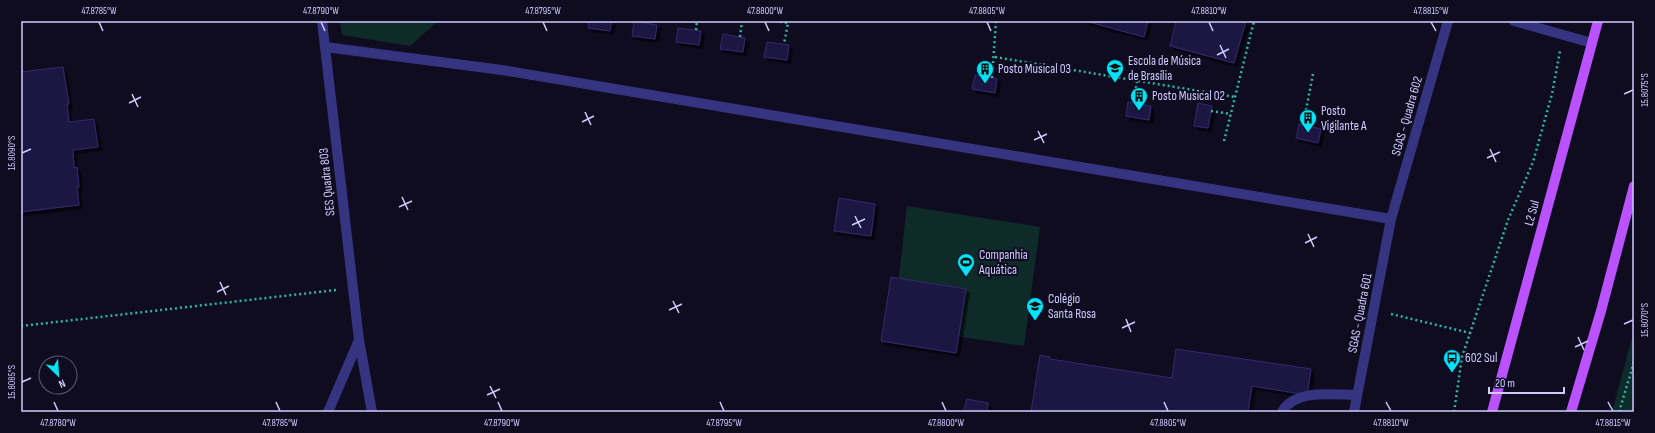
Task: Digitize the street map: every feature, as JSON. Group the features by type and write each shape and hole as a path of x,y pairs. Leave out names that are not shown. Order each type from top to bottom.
{"main road":[{"name":"L2 Sul","path":"1492,412 1598,21"},
{"path":"1571,412 1601,311 1634,186"}],"street":[{"name":"SES Quadra 803","path":"322,21 352,288 359,340 372,412"},
{"name":"SGAS - Quadra 602","path":"1391,218 1448,21"},
{"path":"1514,21 1592,43"},
{"path":"325,47 506,70 1391,218"},
{"name":"SGAS - Quadra 601","path":"1354,412 1391,218"},
{"path":"328,412 359,340"},
{"path":"1282,412 1284,408 1296,399 1305,395 1358,395"}],"path":[{"path":"696,30 697,21"},
{"path":"740,37 742,21"},
{"path":"774,21 788,23 784,44"},
{"path":"992,78 995,57 996,21"},
{"path":"1224,141 1254,21"},
{"path":"1454,412 1462,357 1508,220 1533,162 1552,94 1564,35"},
{"path":"995,57 1235,97"},
{"path":"1303,125 1313,74"},
{"path":"1134,103 1137,81"},
{"path":"1211,110 1231,114"},
{"path":"21,326 352,288"},
{"path":"1374,310 1470,333"},
{"path":"1619,412 1634,362"}],"green space":[{"path":"340,21 438,21 410,46 342,35"},
{"name":"Companhia Aquática","path":"907,206 1040,227 1024,346 893,327"},
{"path":"1634,330 1634,412 1612,412"}],"building":[{"path":"589,21 612,21 610,31 588,28"},
{"path":"634,21 657,25 655,39 632,36"},
{"path":"1085,21 1148,21 1144,37"},
{"path":"1176,21 1246,21 1234,63 1170,46"},
{"path":"678,28 701,31 699,45 676,42"},
{"path":"723,34 745,38 743,52 720,49"},
{"path":"767,42 789,45 787,60 764,57"},
{"path":"63,67 69,104 67,104 69,122 94,119 98,147 73,150 74,168 77,167 79,205 21,212 21,72"},
{"name":"Posto Musical 03","path":"975,75 997,79 995,93 972,89"},
{"name":"Posto Musical 02","path":"1128,102 1151,106 1149,120 1126,116"},
{"path":"1198,103 1212,106 1208,128 1194,126"},
{"name":"Posto Vigilante A","path":"1299,124 1321,129 1318,143 1296,138"},
{"path":"839,198 875,204 871,236 834,231"},
{"path":"891,277 966,289 956,353 881,341"},
{"path":"1176,349 1311,369 1307,395 1252,386 1248,412 1031,412 1040,355 1050,357 1050,359 1172,378"},
{"path":"967,399 988,403 987,412 963,412"}],"place":[{"name":"Escola de Música de Brasília","path":"1115,83"},
{"name":"Posto Musical 03","path":"985,84"},
{"name":"Posto Musical 02","path":"1139,111"},
{"name":"Posto Vigilante A","path":"1308,133"},
{"name":"Companhia Aquática","path":"966,277"},
{"name":"Colégio Santa Rosa","path":"1035,321"},
{"name":"602 Sul","path":"1452,373"}]}
